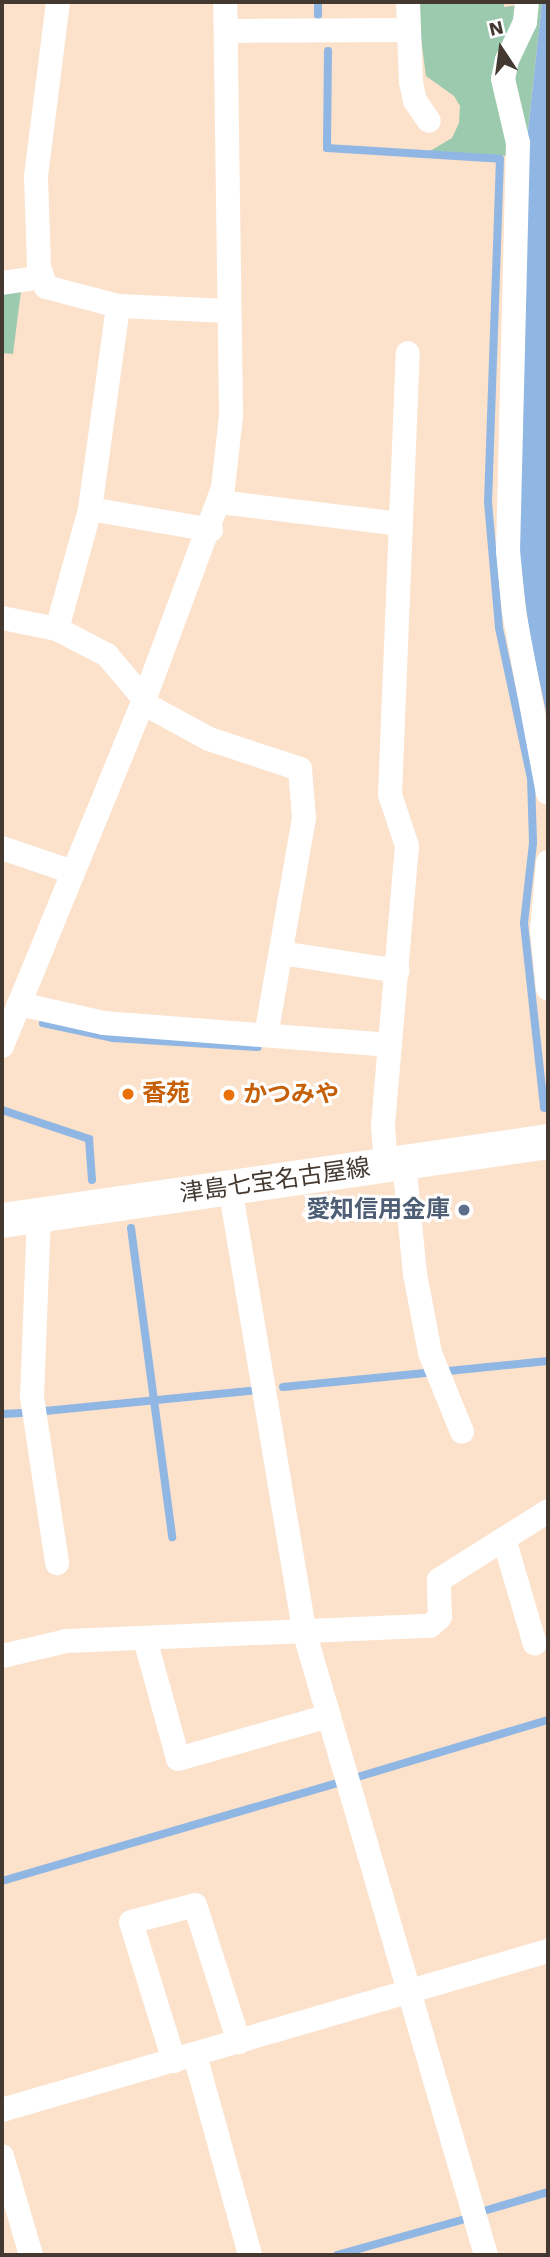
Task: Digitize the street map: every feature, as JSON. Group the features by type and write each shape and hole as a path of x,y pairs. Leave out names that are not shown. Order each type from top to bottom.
{"main road":[{"name":"津島七宝名古屋線","path":"2,1220 548,1141"}],"street":[{"path":"58,2 36,177 42,277 46,287 118,306 229,311"},
{"path":"2,1046 143,701 211,530 219,502 231,415 225,2"},
{"path":"408,2 415,101 429,121"},
{"path":"527,2 525,22 507,60 503,79 517,143 509,551 514,612 548,793"},
{"path":"226,31 409,30"},
{"path":"2,283 42,277"},
{"path":"57,629 90,509 118,306"},
{"path":"408,353 390,795 407,846 383,1125 395,1163 430,1353 462,1432"},
{"path":"219,502 400,524"},
{"path":"90,509 211,530"},
{"path":"2,618 57,629 107,654 143,701 209,739 299,769 303,818 265,1035"},
{"path":"2,848 73,872"},
{"path":"548,862 542,931 548,989"},
{"path":"281,953 398,971"},
{"path":"19,1004 104,1023 390,1045"},
{"path":"230,1187 304,1631 486,2255"},
{"path":"38,1215 32,1397 57,1563"},
{"path":"2,1656 66,1641 430,1626 440,1617 439,1580 548,1511"},
{"path":"504,1539 535,1644"},
{"path":"145,1639 178,1759 329,1716"},
{"path":"239,2042 195,1905 131,1922 184,2058 250,2255"},
{"path":"2,2110 548,1951"},
{"path":"2,2156 31,2255"}],"green space":[{"path":"416,2 504,2 504,7 542,2 525,157 430,151 452,138 459,123 460,106 454,96 426,76"},
{"path":"21,291 13,354 2,353 2,294"}],"water":[{"path":"542,2 548,2 548,721 530,637 519,555 525,158"}],"waterway":[{"path":"318,2 318,15"},
{"path":"328,51 327,148 500,159 488,502 499,628 531,778 533,843 524,923 544,1108"},
{"path":"43,1023 113,1038 258,1047"},
{"path":"2,1110 89,1139 92,1180"},
{"path":"131,1228 172,1537"},
{"path":"448,1371 548,1361"},
{"path":"283,1387 425,1373"},
{"path":"45,1411 258,1390"},
{"path":"2,1414 21,1413"},
{"path":"361,1776 548,1720"},
{"path":"2,1881 337,1783"},
{"path":"487,2210 548,2192"},
{"path":"337,2255 465,2219"}],"place":[{"name":"香苑","path":"128,1094"},
{"name":"かつみや","path":"229,1095"},
{"name":"愛知信用金庫","path":"464,1210"}]}
